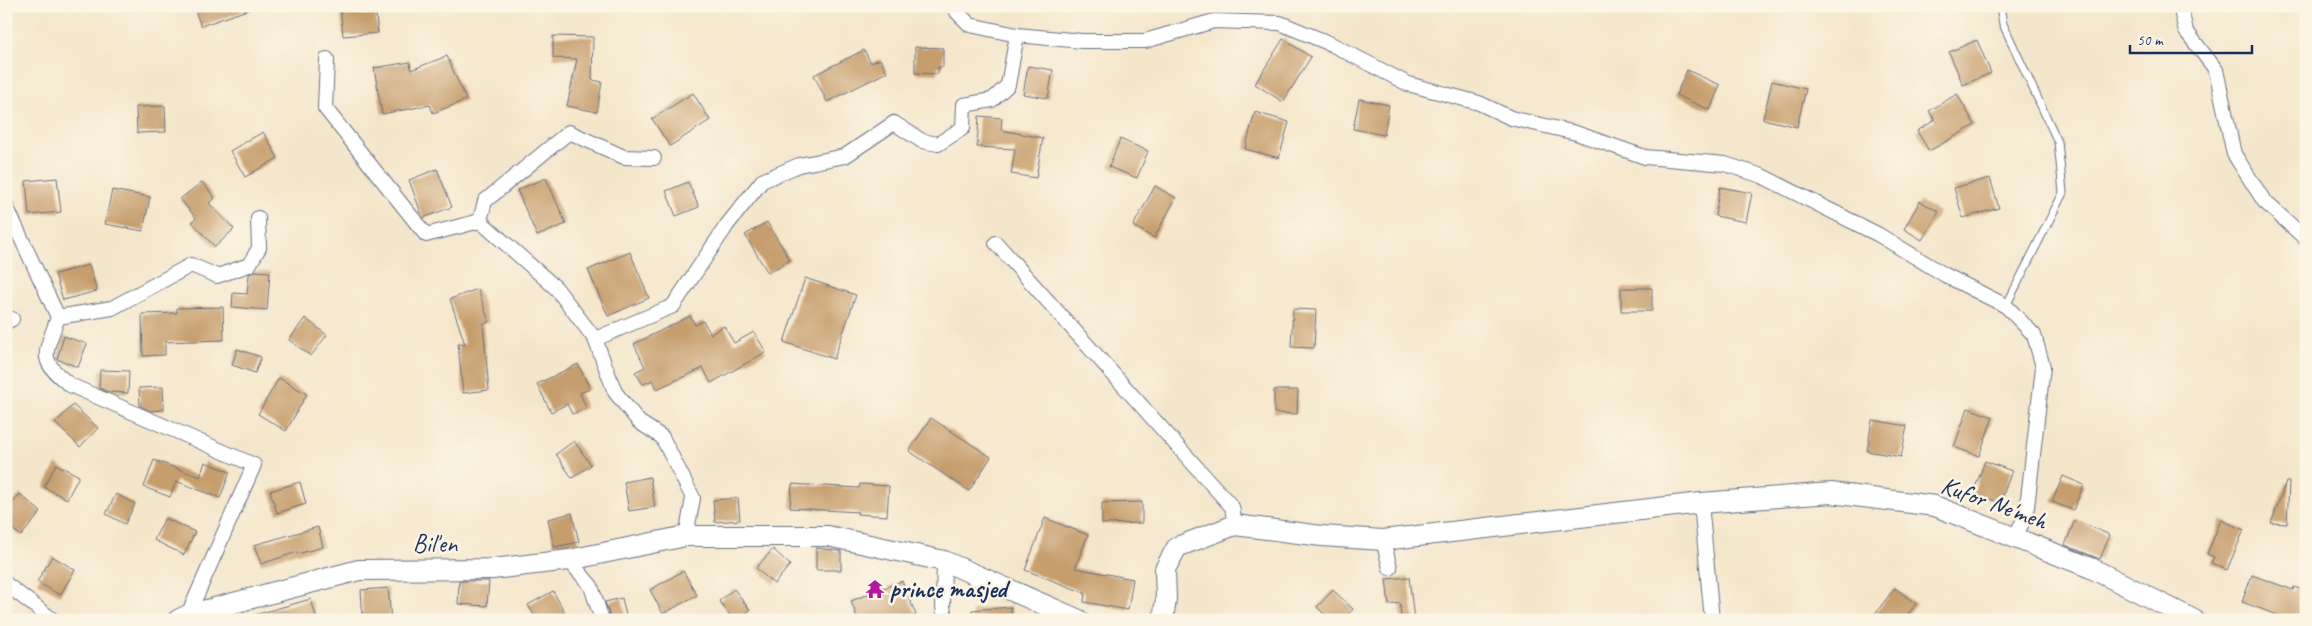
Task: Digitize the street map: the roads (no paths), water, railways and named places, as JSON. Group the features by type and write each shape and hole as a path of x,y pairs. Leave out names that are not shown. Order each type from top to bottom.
{"street":[{"path":"956,6 957,12 970,25 1017,35 1082,40 1144,41 1214,21 1280,23 1331,44 1408,84 1479,103 1511,118 1576,133 1645,157 1725,164 1762,176 1879,235 1945,275 2006,306 2034,335 2043,367 2026,516 2014,538"},
{"path":"2180,6 2186,31 2216,70 2234,154 2264,201 2306,239"},
{"path":"595,340 674,306 722,232 762,182 798,165 845,156 894,123 922,141 938,144 963,128 964,105 992,100 1008,85 1017,35"},
{"path":"328,59 325,108 426,235 480,220"},
{"path":"480,220 485,201 568,132 624,157 654,158"},
{"path":"6,206 58,317 45,354 52,371 70,385 254,465 183,617"},
{"path":"58,317 112,308 191,266 218,276 249,266 259,248 258,218"},
{"path":"480,220 556,288 595,340 615,392 639,422 662,437 693,498 686,536"},
{"path":"996,243 1232,507 1235,525 1177,547 1165,569 1166,599 1163,620"},
{"name":"Kufor Ne'meh","path":"1235,525 1322,536 1383,540 1701,503 1832,493 1935,506 2091,568 2194,620"},
{"path":"1701,503 1712,620"},
{"name":"Bil'en","path":"183,617 359,570 493,569 570,560 686,536 828,536 944,561 1079,620"},
{"path":"1383,540 1390,568"},
{"path":"570,560 591,586 602,620"},
{"path":"944,561 942,606 944,620"},
{"path":"6,584 53,620"}],"lane":[{"path":"2000,6 2003,24 2058,142 2063,193 2006,306"}],"place":[{"name":"prince masjed","path":"875,589"}]}
